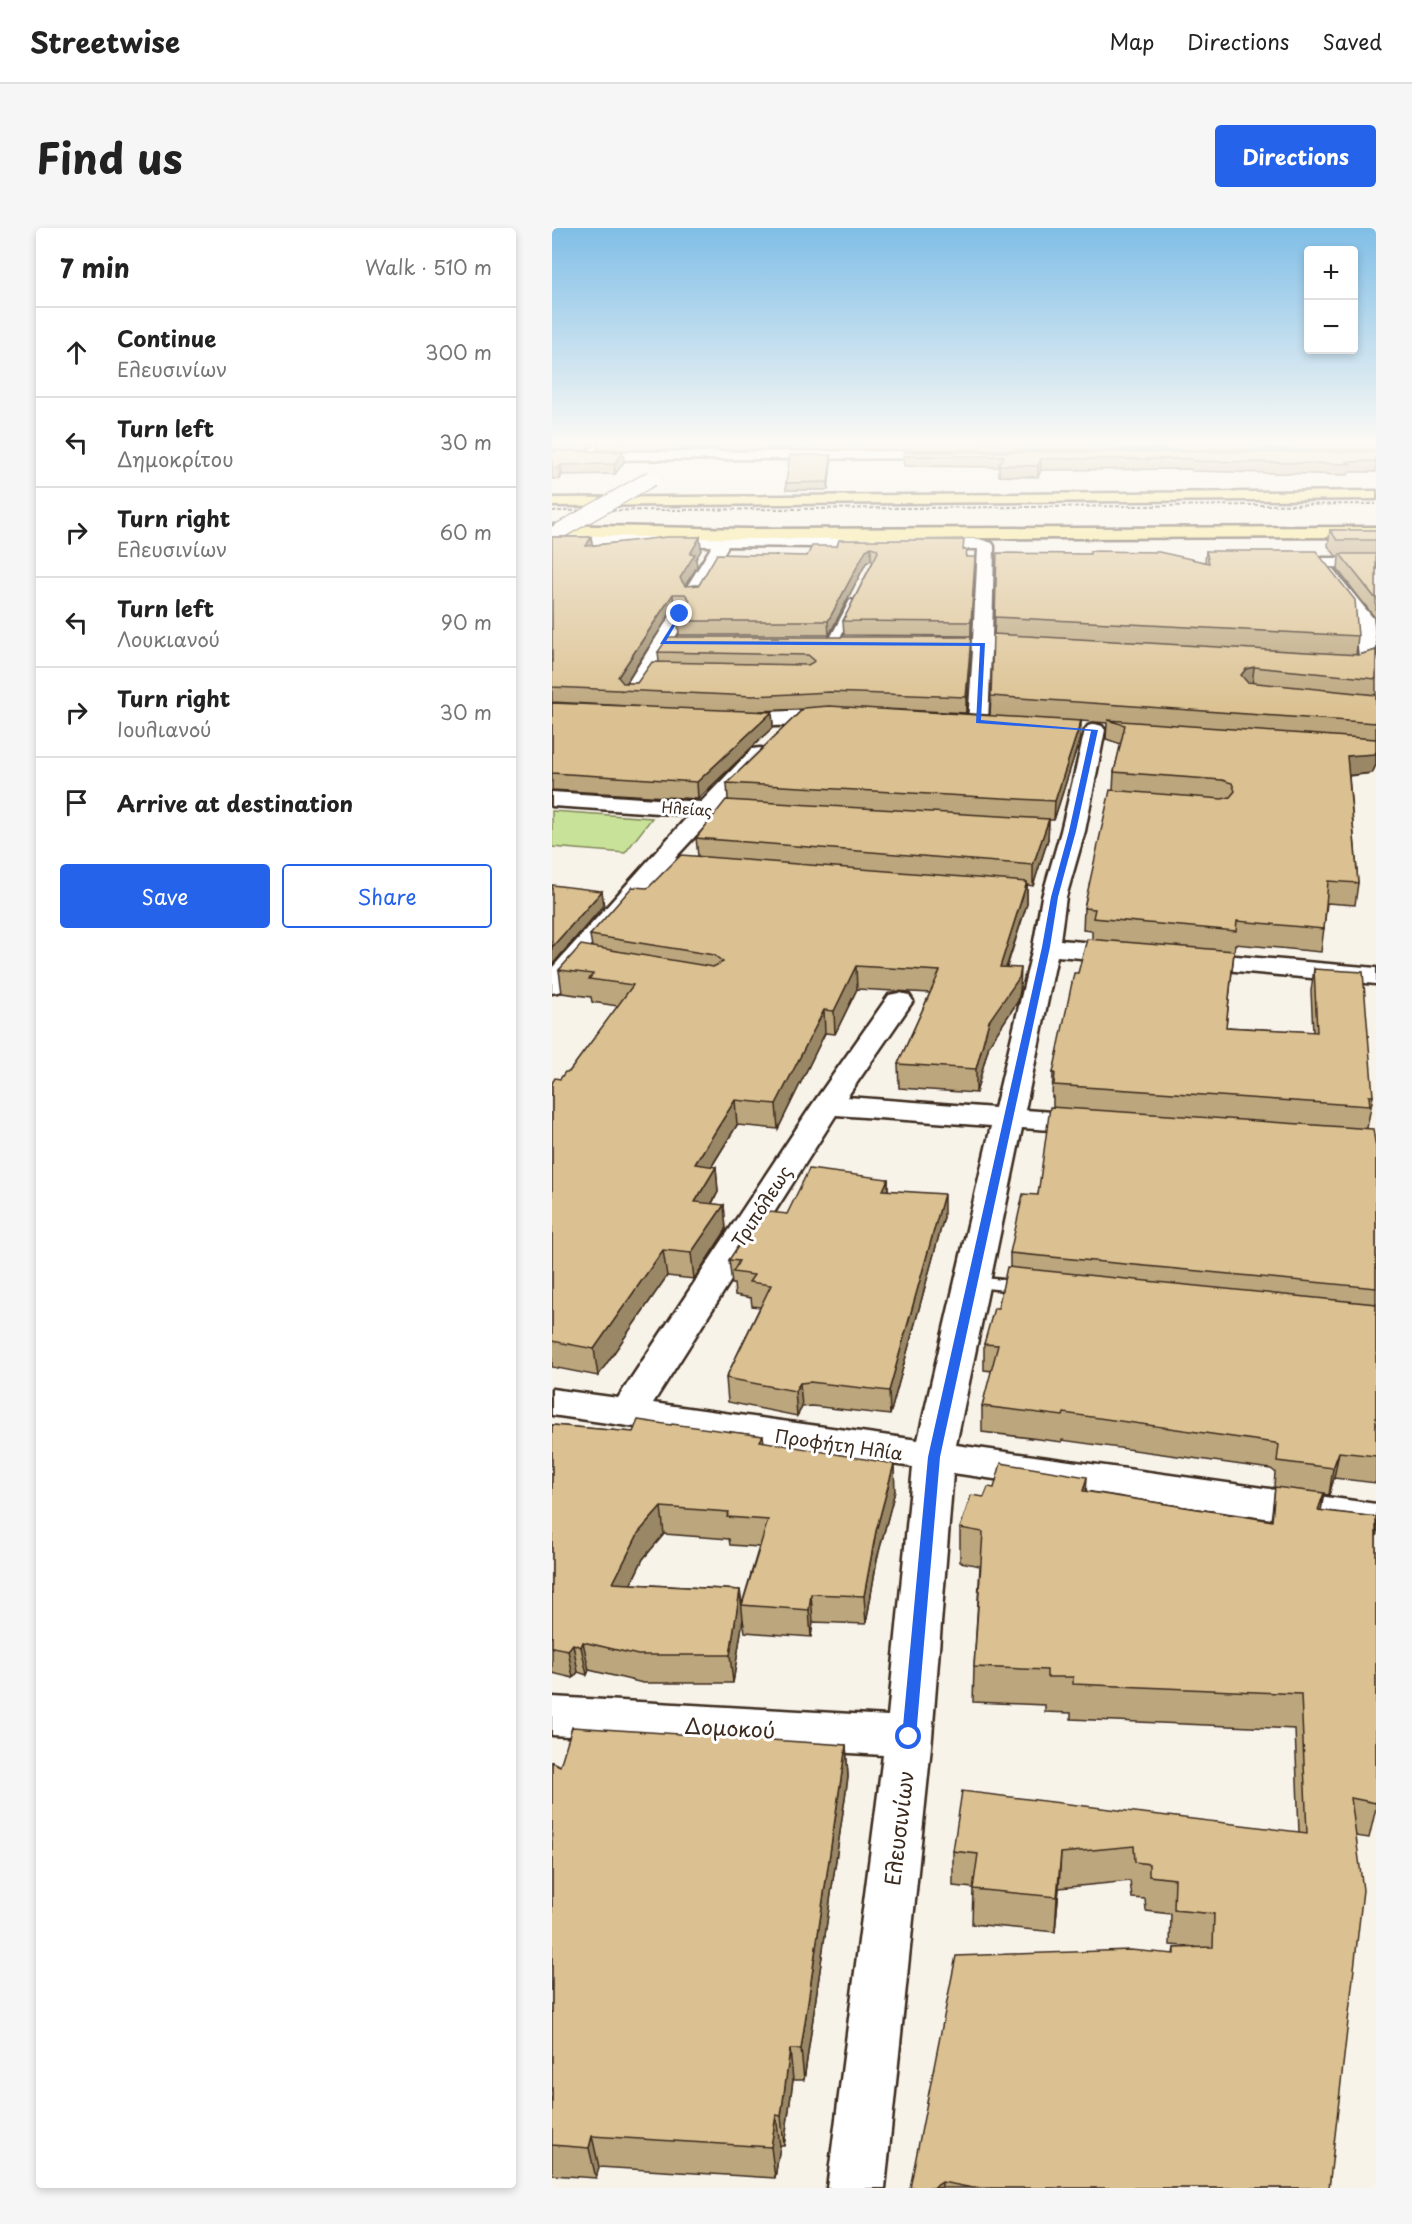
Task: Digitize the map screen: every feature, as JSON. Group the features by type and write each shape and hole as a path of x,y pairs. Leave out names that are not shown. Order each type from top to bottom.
{"highway":[{"path":"553,532 593,531"},
{"path":"553,532 748,534 1376,532"}],"street":[{"path":"553,532 723,541 978,544 991,555 978,722"},
{"path":"692,593 723,541"},
{"path":"1309,547 1319,563 1370,618 1367,659"},
{"path":"1260,563 1376,563"},
{"path":"632,692 650,672 662,643 680,614"},
{"path":"662,643 685,643"},
{"path":"809,644 854,645"},
{"path":"910,645 1058,646"},
{"path":"709,717 754,720 853,716"},
{"path":"552,985 618,893 657,864 704,809 797,718"},
{"path":"955,721 1001,724"},
{"name":"Ελευσινίων","path":"856,2188 909,1737 934,1457 1046,947 1043,896 1061,831 1091,800 1095,730"},
{"name":"Ηλείας","path":"552,799 788,814"},
{"path":"657,864 739,871"},
{"path":"1046,947 1376,976"},
{"name":"Τριπόλεως","path":"627,1414 827,1105 899,1001"},
{"path":"827,1105 1127,1126"},
{"name":"Προφήτη Ηλία","path":"552,1402 1376,1520"},
{"name":"Δομοκού","path":"552,1716 909,1737"}],"lane":[{"path":"832,645 857,594"},
{"path":"972,1282 1043,1289"}],"green space":[{"path":"552,811 652,818 625,853 552,847"}],"building":[{"path":"1331,531 1376,531 1376,540 1337,540"},
{"path":"552,537 591,537 586,546 667,537 700,537 690,554 695,554 680,578 685,586 699,585 717,554 807,556 812,546 837,546 839,540 964,540 963,550 967,550 966,557 975,557 971,622 843,621 878,552 877,549 871,547 866,550 828,621 678,621 690,600 685,594 673,594 618,677 623,683 637,683 652,662 808,665 815,661 808,655 658,652 668,637 971,637 966,697 829,692 753,696 552,687"},
{"path":"1090,551 1159,552 1209,563 1206,551 1316,551 1355,600 1358,636 995,617 997,553 1090,554"},
{"path":"1340,554 1376,554 1376,599"},
{"path":"993,634 1359,655 1376,650 1376,679 1254,667 1246,669 1241,675 1247,682 1376,695 1376,723 991,696"},
{"path":"552,703 772,712 697,782 552,773"},
{"path":"829,706 1081,721 1055,801 727,783 804,708"},
{"path":"1107,720 1376,739 1375,754 1347,756 1358,883 1328,881 1324,929 1237,921 1236,931 1093,918 1095,909 1084,908 1110,790 1222,799 1230,797 1235,791 1232,783 1222,780 1114,772 1125,725"},
{"path":"726,800 1049,819 1033,865 696,838"},
{"path":"681,855 1027,882 1000,967 1021,968 1019,978 989,1021 976,1069 898,1064 940,971 856,966 834,1011 824,1010 776,1104 735,1100 695,1164 716,1167 695,1202 724,1205 691,1253 663,1250 594,1349 552,1341 552,1083 555,1078 560,1079 565,1072 569,1072 633,985 589,979 593,974 559,970 581,945 713,967 723,962 714,955 590,935 632,887 648,888"},
{"path":"552,885 602,891 552,947"},
{"path":"1087,939 1234,951 1226,1027 1317,1032 1314,969 1363,972 1373,1096 1369,1096 1370,1106 1054,1085 1055,1073 1053,1073 1074,973 1078,973"},
{"path":"1050,1107 1373,1129 1376,1148 1376,1288 1010,1253 1023,1194 1038,1195"},
{"path":"809,1169 888,1179 883,1190 944,1194 889,1391 810,1382 800,1383 795,1391 726,1378 771,1285 749,1282 754,1275 733,1272 739,1261 729,1260 761,1211 787,1214"},
{"path":"1007,1267 1376,1304 1376,1456 1339,1452 1333,1468 1277,1461 1279,1445 1275,1443 1064,1413 1063,1416 982,1406 998,1345 984,1344 994,1308 998,1308"},
{"path":"638,1420 763,1436 760,1441 894,1464 876,1531 864,1596 811,1594 809,1610 742,1605 768,1520 727,1517 729,1512 661,1507 639,1532 613,1583 740,1590 730,1655 638,1655 583,1642 581,1647 573,1644 568,1650 552,1647 552,1425 633,1432"},
{"path":"1001,1463 1087,1477 1083,1491 1272,1521 1275,1487 1324,1493 1318,1510 1376,1517 1376,1803 1351,1798 1363,1890 1329,2188 973,2188 942,2182 933,2188 910,2188 956,1956 1130,1950 1174,1954 1174,1948 1213,1947 1214,1914 1174,1910 1175,1879 1149,1876 1149,1864 1135,1862 1134,1846 1061,1853 1057,1897 973,1889 978,1854 953,1851 962,1791 1307,1833 1301,1694 1073,1684 1073,1677 1047,1677 1047,1670 974,1667 983,1532 960,1528 971,1495 984,1497 988,1487 994,1488"},
{"path":"572,1727 846,1745 801,2049 790,2049 781,2116 776,2115 771,2147 592,2136 589,2148 552,2145 552,1762 560,1766"}],"route":[{"path":"680,614 662,643 983,644 978,722 1095,730 1073,831 1054,897 1046,947 934,1457 909,1737"}]}
